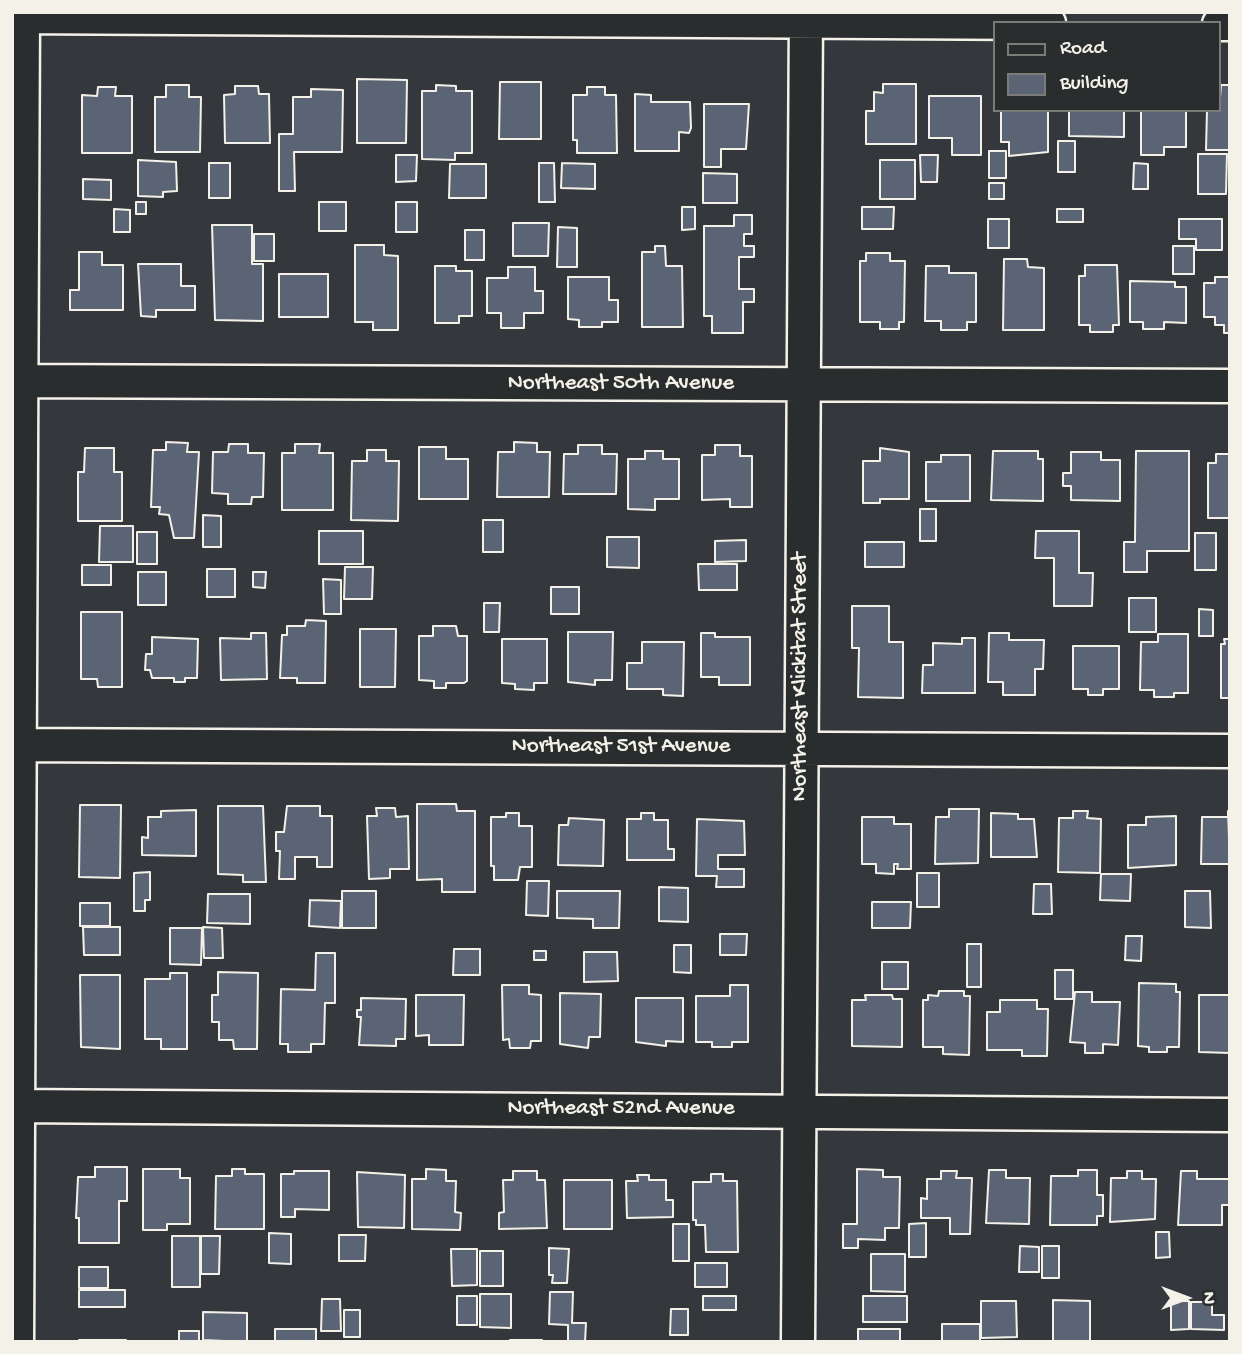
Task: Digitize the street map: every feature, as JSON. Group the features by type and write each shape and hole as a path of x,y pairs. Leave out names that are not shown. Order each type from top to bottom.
{"street":[{"path":"17,1342 15,1106 19,15 805,17 993,22"},
{"name":"Northeast Klickitat Street","path":"798,1342 805,17"},
{"name":"Northeast 50th Avenue","path":"17,381 1230,386"},
{"name":"Northeast 51st Avenue","path":"17,745 1230,751"},
{"name":"Northeast 52nd Avenue","path":"15,1106 1230,1115"}],"building":[{"path":"357,79 407,80 406,143 357,143"},
{"path":"500,82 541,82 541,139 499,139"},
{"path":"883,84 916,84 916,144 866,144 866,111 874,111 874,92 883,93"},
{"path":"166,85 189,85 189,97 201,97 200,152 155,152 155,97 166,97"},
{"path":"436,85 456,86 456,91 472,91 472,153 455,153 455,160 422,159 422,91 436,91"},
{"path":"1221,85 1230,85 1230,150 1206,150 1207,112 1221,112"},
{"path":"235,86 258,86 259,94 269,94 270,143 225,143 224,95 235,94"},
{"path":"98,87 116,87 115,96 132,96 132,153 82,153 82,95 97,96"},
{"path":"587,87 605,87 605,95 616,95 617,153 577,153 577,140 573,140 573,95 587,95"},
{"path":"311,89 343,90 342,152 294,152 295,191 279,191 279,134 293,134 293,97 311,97"},
{"path":"635,94 651,95 651,102 690,102 691,128 689,133 679,132 679,151 635,151"},
{"path":"929,96 981,96 981,155 952,155 952,138 929,138"},
{"path":"704,104 749,104 746,149 721,149 721,167 704,167"},
{"path":"1001,112 1048,112 1048,152 1009,156 1009,142 1001,142"},
{"path":"1069,112 1124,112 1124,137 1069,136"},
{"path":"1141,112 1186,112 1186,147 1164,147 1164,155 1141,155"},
{"path":"1058,141 1075,141 1075,172 1058,172"},
{"path":"989,151 1006,151 1006,178 989,178"},
{"path":"1198,154 1227,154 1226,194 1198,194"},
{"path":"396,155 417,155 416,181 396,182"},
{"path":"920,155 938,155 937,182 921,182"},
{"path":"138,160 176,162 177,191 163,192 163,197 138,196"},
{"path":"880,160 915,160 915,199 880,199"},
{"path":"209,163 230,163 230,198 209,198"},
{"path":"539,163 554,163 555,202 539,202"},
{"path":"562,163 595,164 595,189 561,188"},
{"path":"1134,163 1148,164 1148,189 1133,189"},
{"path":"450,164 486,164 486,198 449,198"},
{"path":"703,173 737,174 737,203 703,203"},
{"path":"83,179 111,180 111,200 83,199"},
{"path":"989,183 1004,183 1004,199 989,199"},
{"path":"136,202 146,202 146,214 136,214"},
{"path":"319,202 346,202 346,231 319,231"},
{"path":"396,202 417,202 417,232 396,232"},
{"path":"682,207 695,207 695,229 682,230"},
{"path":"862,207 894,207 893,229 862,229"},
{"path":"114,209 130,210 130,232 114,232"},
{"path":"1057,209 1083,209 1083,222 1057,222"},
{"path":"734,215 752,215 752,234 744,234 744,246 754,246 754,257 739,257 739,289 754,289 754,302 743,302 743,333 712,333 712,316 704,316 704,226 734,226"},
{"path":"988,219 1009,219 1009,248 988,248"},
{"path":"1179,219 1222,219 1222,250 1196,250 1196,239 1179,239"},
{"path":"513,223 549,223 548,256 513,256"},
{"path":"212,225 252,225 252,264 263,264 263,321 215,320"},
{"path":"558,227 577,228 577,267 557,267"},
{"path":"465,230 484,230 484,260 465,260"},
{"path":"254,234 274,234 274,261 254,261"},
{"path":"355,245 384,245 384,255 398,256 398,330 373,330 373,322 355,322"},
{"path":"655,246 665,246 666,266 682,266 683,327 642,327 642,252 655,252"},
{"path":"1173,246 1194,246 1194,274 1173,274"},
{"path":"79,252 102,252 102,265 123,265 123,310 70,310 70,290 79,290"},
{"path":"866,253 890,253 890,261 905,261 904,322 899,322 899,329 880,329 880,322 860,322 860,261 866,261"},
{"path":"1004,259 1027,259 1028,267 1044,268 1044,330 1003,330"},
{"path":"138,264 181,264 181,286 195,286 195,310 156,310 156,317 141,316"},
{"path":"1085,265 1117,265 1119,325 1113,325 1113,332 1090,332 1090,325 1079,325 1079,276 1085,276"},
{"path":"435,266 456,266 456,271 472,271 472,316 459,316 459,323 435,323"},
{"path":"926,266 949,266 949,273 976,273 976,322 967,322 967,330 941,330 941,321 925,321"},
{"path":"508,267 535,267 535,291 543,291 543,313 524,313 524,328 501,328 501,313 487,313 487,278 508,278"},
{"path":"279,274 328,274 328,317 279,317"},
{"path":"568,277 609,277 609,300 618,300 618,322 602,322 602,327 579,327 579,320 568,319"},
{"path":"1215,277 1230,277 1230,333 1224,333 1224,325 1215,325 1215,317 1204,317 1204,283 1215,283"},
{"path":"1130,281 1175,282 1175,287 1186,287 1186,323 1164,322 1164,329 1143,329 1143,322 1130,322"},
{"path":"166,442 188,443 187,452 199,452 194,538 174,538 169,515 159,514 160,507 151,507 153,450 166,450"},
{"path":"514,442 537,443 537,452 550,452 549,497 497,497 498,452 514,452"},
{"path":"229,444 248,444 248,453 264,453 263,497 252,497 251,504 228,504 228,494 212,493 213,452 228,452"},
{"path":"295,444 320,444 319,453 333,453 333,510 282,510 282,453 295,453"},
{"path":"578,445 602,445 602,454 617,454 616,494 563,494 564,454 578,454"},
{"path":"715,445 740,445 740,456 752,456 752,507 730,507 730,499 702,500 702,455 715,455"},
{"path":"419,447 446,447 446,459 468,459 468,499 419,499"},
{"path":"85,448 114,448 114,472 122,472 122,521 78,521 78,472 84,472"},
{"path":"880,448 909,452 909,499 880,499 880,503 863,503 863,461 880,461"},
{"path":"367,450 386,450 386,461 399,461 398,521 351,520 352,461 367,461"},
{"path":"645,451 663,451 663,459 679,459 679,499 655,499 655,510 628,509 628,459 645,459"},
{"path":"993,451 1038,451 1038,459 1043,459 1043,501 991,500"},
{"path":"1136,451 1189,451 1189,551 1147,551 1147,572 1124,572 1124,542 1135,542"},
{"path":"1071,452 1101,452 1101,460 1120,460 1120,501 1071,500 1071,486 1063,486 1063,473 1071,473"},
{"path":"1216,454 1230,454 1230,518 1208,518 1208,463 1216,463"},
{"path":"941,455 970,455 970,501 926,501 926,462 941,462"},
{"path":"920,509 936,509 936,541 920,541"},
{"path":"203,515 221,516 221,547 203,547"},
{"path":"483,520 503,520 503,552 483,552"},
{"path":"100,526 133,526 133,562 99,562"},
{"path":"319,531 363,531 363,564 319,564"},
{"path":"1036,531 1079,531 1079,573 1093,573 1092,606 1054,606 1054,558 1035,558"},
{"path":"137,532 157,532 157,564 137,564"},
{"path":"1195,533 1216,533 1216,570 1195,570"},
{"path":"607,537 639,537 639,568 607,567"},
{"path":"746,540 746,561 715,562 715,541"},
{"path":"865,542 904,542 904,567 865,567"},
{"path":"698,564 737,564 737,590 699,590"},
{"path":"82,565 111,565 111,585 82,585"},
{"path":"345,567 373,567 372,599 344,599"},
{"path":"207,569 235,569 235,597 207,597"},
{"path":"138,572 166,572 166,605 138,605"},
{"path":"253,572 266,572 265,588 253,587"},
{"path":"323,579 341,580 341,614 324,614"},
{"path":"551,587 579,587 579,614 551,614"},
{"path":"1129,598 1156,598 1156,632 1129,632"},
{"path":"484,603 500,603 499,632 484,632"},
{"path":"852,606 889,606 889,642 903,642 903,698 858,697 859,648 852,648"},
{"path":"1199,609 1213,610 1213,636 1199,636"},
{"path":"81,612 122,612 122,687 98,687 97,679 81,679"},
{"path":"306,620 326,621 325,683 297,683 297,678 280,678 282,635 287,635 287,626 305,626"},
{"path":"433,626 456,626 458,636 467,636 467,681 464,683 446,683 446,688 434,688 434,681 419,680 419,636 433,636"},
{"path":"360,629 396,629 395,687 360,687"},
{"path":"568,632 613,632 612,680 595,680 595,685 568,682"},
{"path":"251,633 266,633 267,679 221,680 220,638 251,639"},
{"path":"701,633 715,633 715,637 750,637 750,685 719,685 719,677 701,677"},
{"path":"989,633 1009,633 1009,640 1044,640 1043,669 1035,669 1035,695 1003,695 1003,682 988,682"},
{"path":"1158,634 1188,634 1188,693 1174,693 1174,697 1154,697 1154,690 1140,690 1141,642 1158,642"},
{"path":"152,637 198,639 197,678 174,682 174,678 152,678 150,670 145,670 146,654 152,654"},
{"path":"962,638 975,638 975,693 922,693 923,665 933,665 933,643 962,644"},
{"path":"502,639 547,639 547,683 534,683 534,690 515,689 515,684 502,683"},
{"path":"1224,639 1230,639 1230,698 1221,698 1221,644 1225,644"},
{"path":"642,642 684,642 683,696 663,695 663,689 627,689 627,663 642,663"},
{"path":"1073,646 1119,646 1119,689 1103,689 1103,695 1088,695 1088,689 1073,689"},
{"path":"417,804 456,804 457,811 475,811 475,892 442,892 442,879 417,880"},
{"path":"80,805 121,805 120,878 79,877"},
{"path":"218,806 263,806 266,882 243,882 243,875 218,874"},
{"path":"287,806 320,806 320,816 332,816 332,867 317,867 317,857 295,857 295,879 279,879 280,851 276,851 276,832 284,832"},
{"path":"376,808 395,808 396,817 408,816 409,869 390,869 390,878 369,879 367,816 377,816"},
{"path":"949,809 979,809 978,863 935,864 936,817 949,817"},
{"path":"196,810 196,856 142,855 142,837 148,838 148,817 161,817 161,811"},
{"path":"1073,811 1088,811 1087,818 1101,819 1100,873 1058,872 1059,818 1073,818"},
{"path":"1228,811 1230,864 1201,864 1202,817 1228,817"},
{"path":"506,813 519,813 519,826 532,826 532,867 520,867 518,880 494,880 494,866 491,866 491,817 506,817"},
{"path":"641,813 654,813 654,820 668,820 668,849 674,849 674,860 627,860 627,819 641,819"},
{"path":"991,813 1018,814 1018,819 1034,819 1037,857 991,857"},
{"path":"1176,816 1176,865 1128,868 1128,825 1146,825 1146,817"},
{"path":"862,817 894,817 894,824 911,824 911,869 897,869 898,864 894,864 894,874 876,873 876,864 862,864"},
{"path":"569,818 604,820 603,866 558,865 559,825 568,825"},
{"path":"697,819 744,821 745,855 718,855 718,869 744,869 744,887 716,887 717,876 696,876"},
{"path":"150,872 150,900 145,900 145,911 134,911 134,873"},
{"path":"917,873 939,873 939,907 917,907"},
{"path":"1101,874 1131,874 1130,901 1100,900"},
{"path":"527,881 549,881 548,916 526,915"},
{"path":"1034,884 1051,884 1052,914 1033,914"},
{"path":"659,887 688,888 688,922 659,921"},
{"path":"342,891 376,891 376,928 342,928"},
{"path":"557,891 620,891 619,928 593,928 593,919 557,918"},
{"path":"1185,891 1210,891 1211,928 1185,927"},
{"path":"208,894 250,894 250,924 207,923"},
{"path":"310,900 341,901 340,928 309,926"},
{"path":"872,902 911,902 910,928 872,928"},
{"path":"80,903 110,903 110,926 80,926"},
{"path":"83,927 120,927 120,955 84,955"},
{"path":"203,927 222,928 223,958 204,958"},
{"path":"170,928 202,928 201,965 170,964"},
{"path":"720,934 747,934 746,955 720,955"},
{"path":"1126,936 1142,936 1141,961 1125,960"},
{"path":"967,944 981,944 981,987 967,987"},
{"path":"674,945 691,945 691,973 674,972"},
{"path":"454,949 480,949 480,975 453,975"},
{"path":"534,951 546,951 546,960 534,960"},
{"path":"584,952 617,952 618,981 584,982"},
{"path":"316,953 335,953 335,1003 325,1003 324,1044 311,1044 311,1052 288,1052 288,1044 280,1044 281,989 315,990"},
{"path":"882,962 908,962 908,989 882,989"},
{"path":"1055,970 1073,970 1073,999 1055,999"},
{"path":"218,972 258,973 257,1049 234,1049 233,1040 219,1040 219,1022 212,1022 212,995 218,995"},
{"path":"170,973 187,973 187,1049 161,1049 161,1039 145,1039 145,979 170,979"},
{"path":"80,975 120,975 120,1049 81,1047"},
{"path":"1139,983 1176,984 1176,992 1180,992 1179,1047 1167,1047 1167,1052 1149,1052 1149,1047 1138,1046"},
{"path":"502,985 529,985 529,994 541,995 541,1041 531,1041 530,1048 510,1048 509,1039 503,1040"},
{"path":"730,985 748,985 748,1042 732,1042 732,1047 712,1047 712,1042 696,1042 696,996 730,996"},
{"path":"939,991 964,991 964,996 970,996 969,1055 943,1054 943,1047 923,1047 923,1000 928,1000 928,995 938,996"},
{"path":"1075,992 1092,992 1092,1002 1120,1002 1118,1045 1103,1044 1103,1053 1085,1053 1085,1043 1070,1042"},
{"path":"560,993 601,994 600,1037 589,1037 588,1048 560,1044"},
{"path":"416,995 464,995 463,1045 429,1045 429,1035 416,1036"},
{"path":"865,995 892,995 893,999 902,999 902,1047 852,1046 852,1000 866,1000"},
{"path":"1199,995 1230,995 1230,1053 1199,1052"},
{"path":"361,998 406,999 405,1039 396,1039 396,1046 359,1045 361,1017 357,1017 357,1010 361,1010"},
{"path":"636,998 683,998 683,1042 666,1041 666,1046 636,1042"},
{"path":"1000,1000 1037,1000 1037,1009 1048,1009 1047,1056 1022,1056 1022,1050 987,1050 987,1012 1000,1012"},
{"path":"95,1167 127,1167 127,1201 119,1201 119,1243 79,1243 79,1218 76,1218 78,1177 95,1177"},
{"path":"143,1169 180,1169 180,1178 190,1178 190,1224 167,1224 167,1230 143,1230"},
{"path":"232,1169 245,1169 245,1174 264,1174 264,1229 215,1229 216,1176 232,1176"},
{"path":"426,1169 446,1170 446,1181 456,1181 455,1212 461,1213 460,1230 412,1229 412,1179 426,1179"},
{"path":"857,1169 883,1170 883,1177 900,1177 899,1228 885,1228 885,1240 858,1239 858,1248 843,1248 843,1224 857,1224"},
{"path":"989,1170 1006,1170 1006,1178 1030,1178 1029,1224 986,1223"},
{"path":"1078,1170 1097,1170 1097,1195 1103,1195 1103,1216 1097,1216 1097,1225 1050,1225 1051,1176 1078,1176"},
{"path":"294,1171 329,1171 329,1210 295,1209 295,1217 281,1217 281,1174 294,1174"},
{"path":"513,1171 537,1171 537,1180 545,1180 547,1228 499,1229 499,1213 504,1212 503,1180 513,1180"},
{"path":"941,1171 957,1171 956,1178 972,1178 970,1234 950,1234 950,1218 921,1218 921,1198 927,1199 927,1179 941,1179"},
{"path":"1127,1171 1142,1171 1142,1179 1156,1179 1155,1219 1110,1222 1111,1178 1127,1178"},
{"path":"1181,1171 1197,1171 1197,1179 1230,1179 1230,1205 1222,1205 1222,1225 1178,1225"},
{"path":"357,1172 405,1175 404,1228 358,1227"},
{"path":"711,1174 723,1174 723,1181 737,1181 738,1252 706,1252 705,1225 696,1225 696,1220 693,1220 693,1182 711,1182"},
{"path":"637,1175 649,1175 649,1180 666,1180 666,1200 673,1200 673,1217 627,1218 626,1181 638,1181"},
{"path":"564,1180 612,1180 612,1229 564,1229"},
{"path":"926,1223 926,1257 909,1257 909,1224"},
{"path":"673,1224 689,1224 689,1261 673,1261"},
{"path":"1156,1232 1169,1232 1170,1257 1156,1258"},
{"path":"269,1233 291,1234 291,1264 269,1263"},
{"path":"339,1235 366,1235 365,1261 339,1261"},
{"path":"172,1236 200,1236 200,1287 172,1287"},
{"path":"201,1236 220,1236 219,1274 201,1274"},
{"path":"1020,1246 1039,1247 1039,1272 1019,1272"},
{"path":"1042,1246 1059,1246 1059,1278 1042,1278"},
{"path":"549,1248 569,1249 567,1283 552,1283 553,1275 549,1275"},
{"path":"451,1249 477,1249 477,1285 452,1286"},
{"path":"480,1251 503,1251 503,1286 480,1286"},
{"path":"871,1254 905,1254 905,1292 871,1291"},
{"path":"695,1263 727,1263 727,1287 695,1287"},
{"path":"79,1267 108,1267 108,1288 79,1288"},
{"path":"79,1290 125,1290 125,1307 79,1307"},
{"path":"550,1292 573,1292 572,1323 586,1323 585,1342 568,1342 568,1325 549,1324"},
{"path":"480,1294 511,1294 511,1328 480,1327"},
{"path":"457,1296 477,1296 477,1325 457,1325"},
{"path":"703,1296 736,1296 736,1310 703,1310"},
{"path":"863,1296 907,1296 907,1322 863,1322"},
{"path":"322,1299 340,1299 341,1331 321,1331"},
{"path":"1053,1300 1090,1301 1090,1341 1053,1341"},
{"path":"981,1301 1016,1301 1017,1337 981,1338"},
{"path":"1171,1301 1189,1301 1189,1329 1171,1330"},
{"path":"1191,1302 1212,1302 1212,1315 1224,1315 1224,1330 1191,1329"},
{"path":"671,1309 688,1309 688,1335 670,1335"},
{"path":"344,1310 360,1310 360,1337 344,1337"},
{"path":"203,1312 247,1313 247,1342 203,1340"},
{"path":"942,1324 980,1324 980,1342 942,1342"},
{"path":"275,1329 316,1329 316,1342 275,1342"},
{"path":"858,1329 900,1329 900,1342 858,1342"},
{"path":"179,1331 199,1331 199,1342 179,1342"},
{"path":"126,1340 126,1342 79,1342"},
{"path":"542,1340 542,1342 510,1342"}]}
